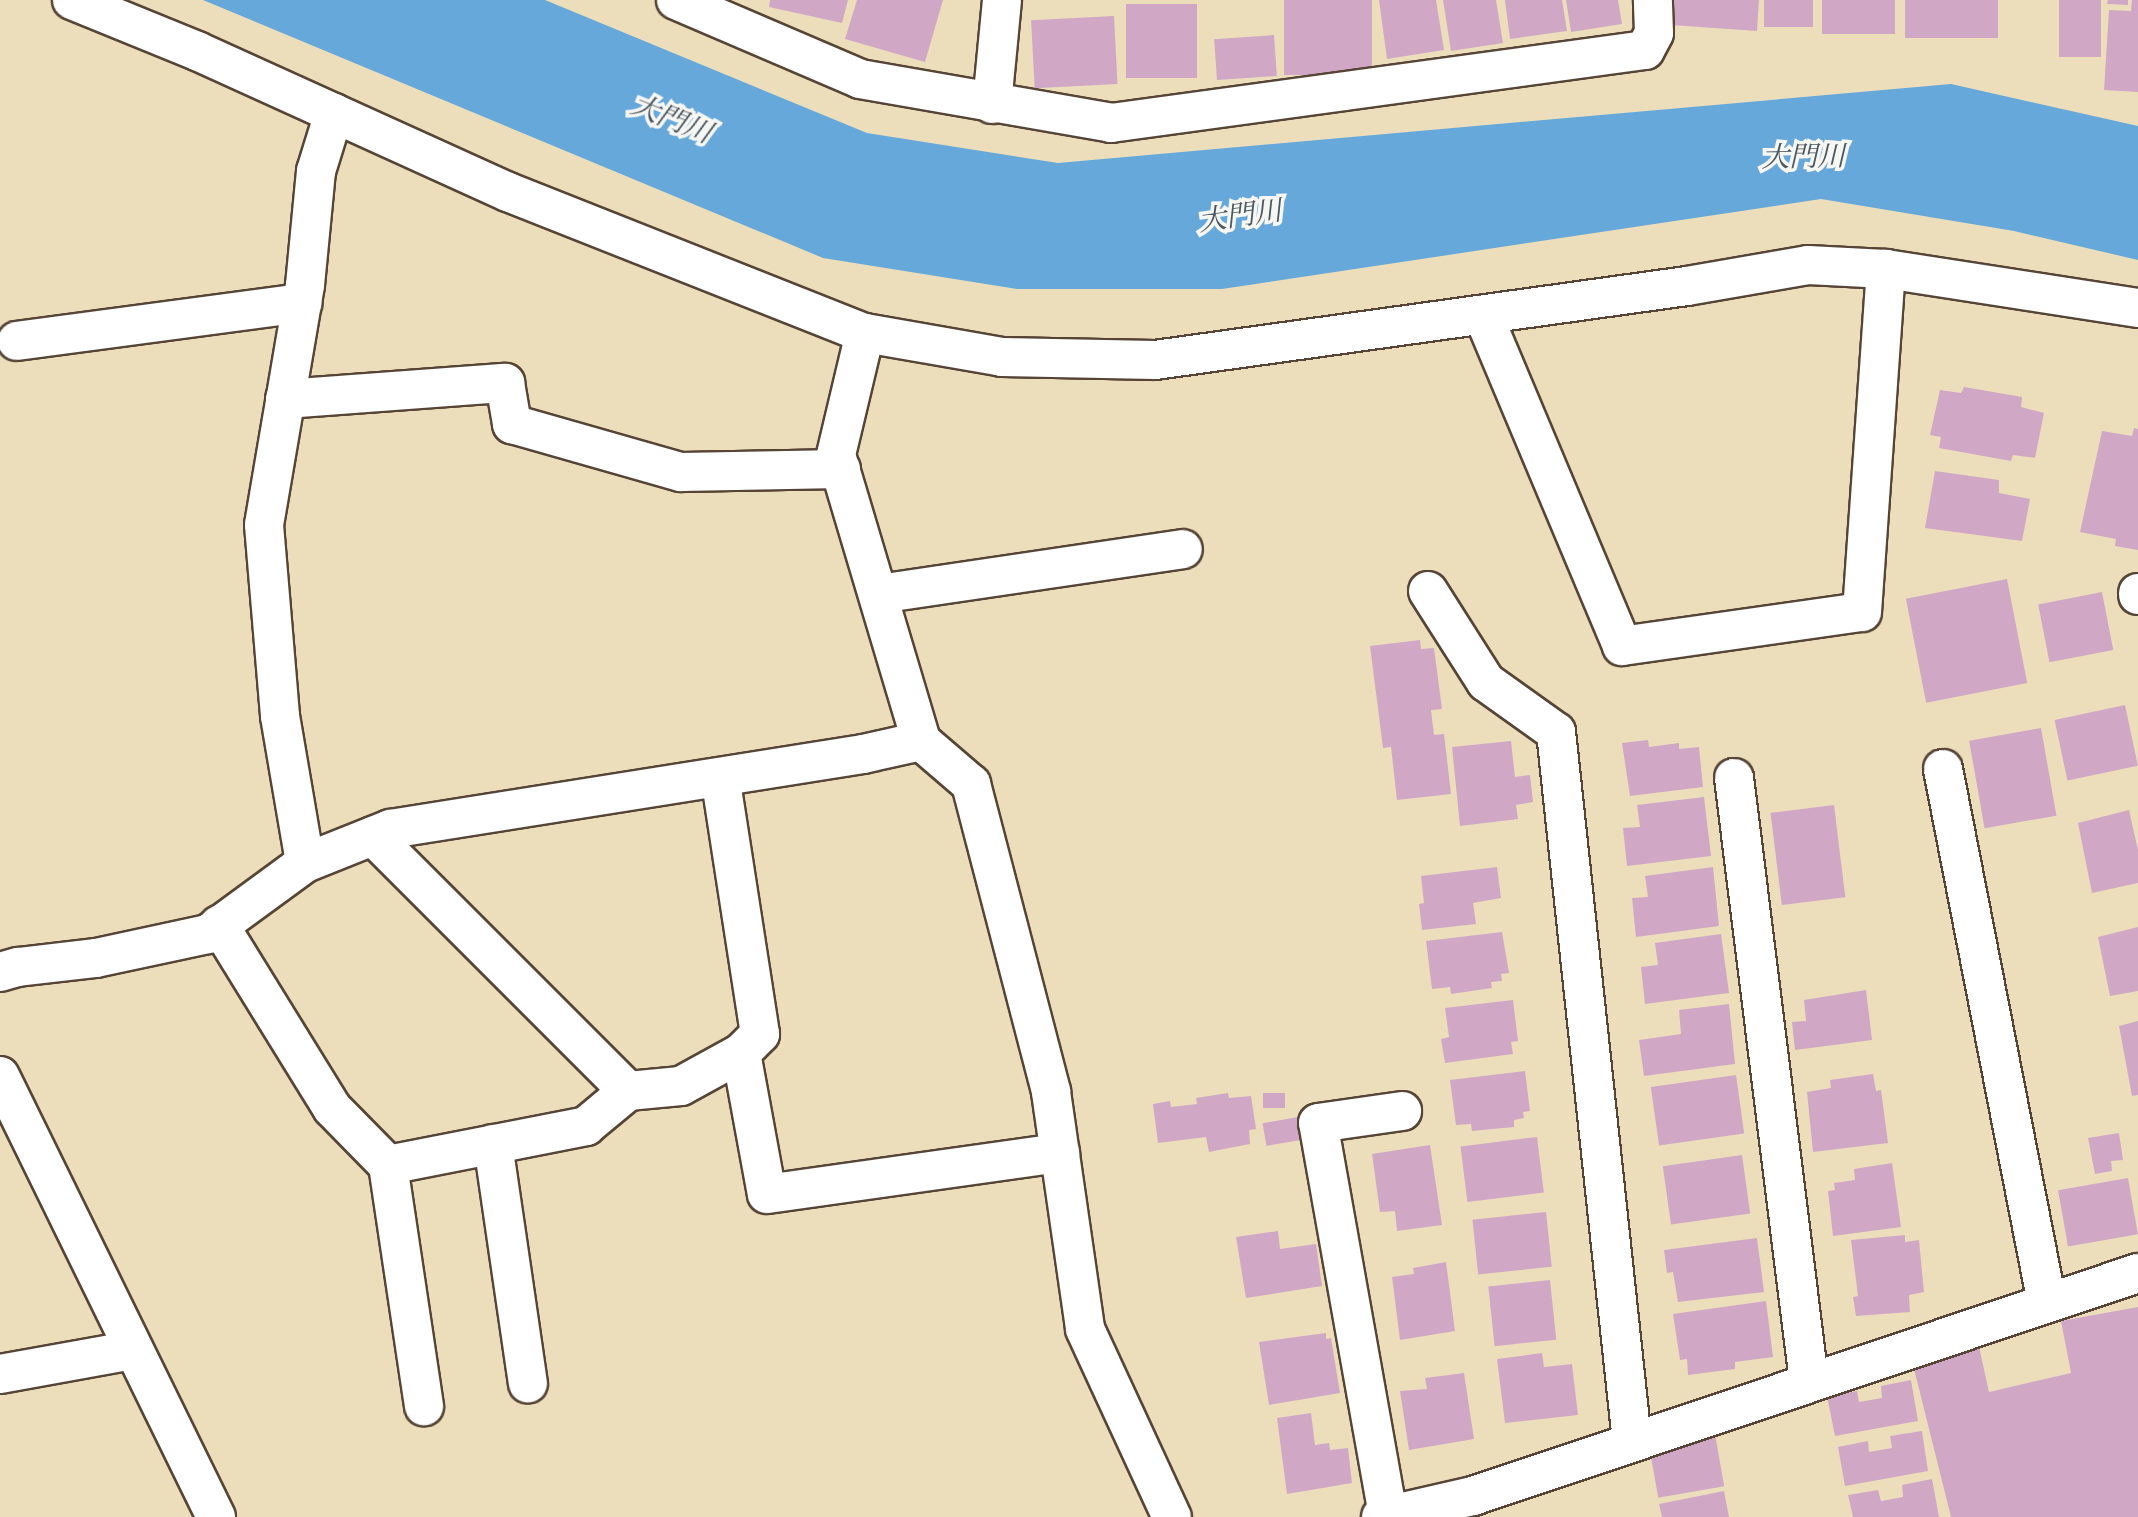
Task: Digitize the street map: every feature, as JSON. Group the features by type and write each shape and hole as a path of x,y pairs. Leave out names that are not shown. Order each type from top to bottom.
{"street":[{"path":"72,0 197,51 508,192 865,333 1002,357 1155,360 1686,286 1808,265 1886,270 2138,308"},
{"path":"676,0 860,79 992,104 1111,122 1645,50 1654,33 1653,0"},
{"path":"992,104 1002,0"},
{"path":"305,863 280,716 264,525 302,303 316,171 334,113"},
{"path":"1483,315 1622,646 1861,612 1886,270"},
{"path":"17,341 302,303"},
{"path":"865,333 836,455 920,741 971,784 1051,1092 1085,1329 1172,1517"},
{"path":"285,400 505,383 512,424 681,472 841,469"},
{"path":"879,594 1183,549"},
{"path":"1428,591 1486,682 1556,732 1632,1441"},
{"path":"0,972 18,967 96,958 208,934 305,863 390,830 863,754 920,741"},
{"path":"1944,769 2047,1303"},
{"path":"388,1165 586,1126 628,1091 681,1086 741,1053 760,1034 720,777"},
{"path":"1734,778 1809,1381"},
{"path":"373,836 628,1091"},
{"path":"219,925 332,1108 388,1165 424,1406"},
{"path":"741,1053 767,1194 1060,1153"},
{"path":"0,1076 216,1517"},
{"path":"1402,1111 1318,1123 1384,1516 1473,1496 1809,1381 2138,1273"},
{"path":"493,1144 528,1383"},
{"path":"0,1374 134,1350"}],"water":[{"name":"大門川","path":"203,0 545,0 867,133 1058,163 1951,84 2138,126 2138,260 2014,231 1821,199 1222,289 1017,289 823,258"}],"building":[{"path":"770,0 848,0 842,23 769,7"},
{"path":"857,0 943,0 925,62 845,39"},
{"path":"1284,0 1372,0 1372,75 1284,75"},
{"path":"1379,0 1436,0 1444,50 1387,59"},
{"path":"1443,0 1496,0 1503,43 1451,51"},
{"path":"1505,0 1562,0 1567,31 1510,39"},
{"path":"1566,0 1618,0 1622,24 1571,32"},
{"path":"1673,0 1759,0 1757,31 1671,25"},
{"path":"1764,0 1813,0 1813,27 1764,27"},
{"path":"1822,0 1895,0 1895,34 1822,34"},
{"path":"1905,0 1998,0 1998,38 1905,38"},
{"path":"2059,0 2101,0 2101,57 2059,57"},
{"path":"2108,0 2128,0 2128,5 2107,4"},
{"path":"2132,0 2138,0 2138,92 2104,90 2109,10 2131,11"},
{"path":"1126,4 1197,4 1197,78 1126,78"},
{"path":"1114,16 1118,84 1035,88 1031,20"},
{"path":"1274,35 1277,76 1217,80 1214,39"},
{"path":"1964,387 2022,397 2021,407 2044,413 2035,458 2013,455 2011,461 1939,448 1941,437 1930,435 1940,390 1961,393"},
{"path":"2134,428 2138,429 2138,550 2115,546 2116,539 2080,532 2102,431 2132,436"},
{"path":"1935,471 1999,480 1999,493 2030,499 2022,541 1925,528"},
{"path":"2007,579 2027,683 1926,703 1906,599"},
{"path":"2102,592 2113,650 2049,662 2038,604"},
{"path":"1420,640 1421,649 1434,648 1442,709 1431,710 1434,735 1444,734 1451,794 1397,800 1391,747 1383,748 1370,646"},
{"path":"2125,705 2138,766 2067,781 2055,720"},
{"path":"2041,728 2056,816 1985,828 1969,741"},
{"path":"1648,740 1649,747 1679,743 1679,749 1699,747 1703,787 1630,796 1622,743"},
{"path":"1511,741 1515,777 1530,775 1533,802 1516,805 1518,819 1460,826 1452,747"},
{"path":"1704,797 1711,856 1627,866 1623,828 1640,827 1637,805"},
{"path":"1834,805 1845,897 1782,905 1770,813"},
{"path":"2129,810 2138,850 2138,883 2092,893 2078,823"},
{"path":"1497,867 1501,898 1473,903 1476,924 1422,930 1419,904 1424,903 1421,876"},
{"path":"1713,867 1719,926 1636,937 1632,898 1648,897 1645,876"},
{"path":"2138,927 2138,991 2110,996 2098,937"},
{"path":"1502,932 1509,973 1501,974 1502,981 1491,982 1492,988 1451,994 1450,987 1432,989 1426,941"},
{"path":"1721,934 1729,993 1645,1004 1641,967 1658,965 1655,943"},
{"path":"1866,990 1872,1040 1795,1050 1792,1022 1806,1021 1804,1000"},
{"path":"1513,1000 1518,1041 1511,1042 1513,1054 1445,1063 1441,1039 1449,1037 1445,1008"},
{"path":"1729,1004 1735,1064 1644,1076 1639,1040 1681,1034 1679,1010"},
{"path":"2138,1021 2138,1095 2132,1096 2119,1026"},
{"path":"1525,1071 1530,1111 1523,1112 1524,1118 1514,1120 1514,1127 1472,1131 1471,1124 1456,1125 1450,1080"},
{"path":"1873,1074 1876,1091 1881,1090 1888,1143 1813,1152 1807,1092 1831,1088 1830,1080"},
{"path":"1736,1075 1744,1133 1659,1145 1651,1087"},
{"path":"1228,1093 1229,1098 1251,1096 1256,1129 1249,1130 1250,1144 1209,1152 1206,1137 1158,1143 1153,1104 1170,1101 1171,1107 1197,1104 1196,1098"},
{"path":"1263,1093 1285,1093 1285,1108 1263,1108"},
{"path":"1298,1117 1302,1140 1267,1146 1263,1123"},
{"path":"2119,1133 2123,1160 2111,1161 2112,1171 2095,1174 2088,1138"},
{"path":"1537,1137 1544,1193 1467,1202 1461,1146"},
{"path":"1430,1145 1442,1225 1397,1231 1395,1211 1380,1212 1372,1154"},
{"path":"1742,1155 1750,1213 1671,1225 1663,1166"},
{"path":"1892,1163 1901,1227 1833,1236 1828,1191 1835,1190 1834,1183 1855,1180 1854,1169"},
{"path":"2128,1178 2138,1234 2068,1246 2058,1190"},
{"path":"1546,1212 1552,1267 1478,1274 1472,1220"},
{"path":"1278,1231 1280,1249 1316,1244 1322,1286 1246,1298 1236,1237"},
{"path":"1905,1235 1905,1242 1919,1240 1924,1292 1909,1295 1910,1312 1856,1316 1853,1297 1858,1296 1851,1240"},
{"path":"1757,1238 1764,1292 1678,1302 1673,1272 1667,1273 1664,1250"},
{"path":"1446,1262 1455,1331 1400,1340 1392,1277 1414,1274 1413,1268"},
{"path":"1550,1280 1556,1340 1495,1346 1488,1286"},
{"path":"1766,1301 1773,1357 1735,1362 1735,1369 1688,1375 1687,1359 1680,1360 1673,1314"},
{"path":"2138,1307 2138,1517 1951,1517 1912,1361 1978,1342 1989,1392 2071,1373 2061,1321"},
{"path":"1326,1333 1326,1339 1331,1338 1340,1393 1269,1405 1259,1342"},
{"path":"1542,1353 1544,1367 1572,1364 1578,1415 1505,1423 1497,1359"},
{"path":"1464,1373 1474,1439 1409,1450 1400,1391 1427,1389 1425,1378"},
{"path":"1911,1380 1918,1421 1835,1436 1827,1396 1857,1391 1859,1402 1882,1398 1881,1386"},
{"path":"1311,1413 1315,1445 1329,1443 1330,1450 1348,1448 1352,1483 1287,1494 1277,1418"},
{"path":"1922,1431 1928,1471 1845,1486 1838,1447 1868,1441 1869,1452 1892,1448 1890,1436"},
{"path":"1715,1434 1724,1486 1658,1498 1649,1446"},
{"path":"1932,1479 1939,1517 1853,1517 1848,1495 1878,1490 1881,1501 1903,1497 1902,1485"},
{"path":"1724,1491 1729,1517 1662,1517 1659,1504"}]}
